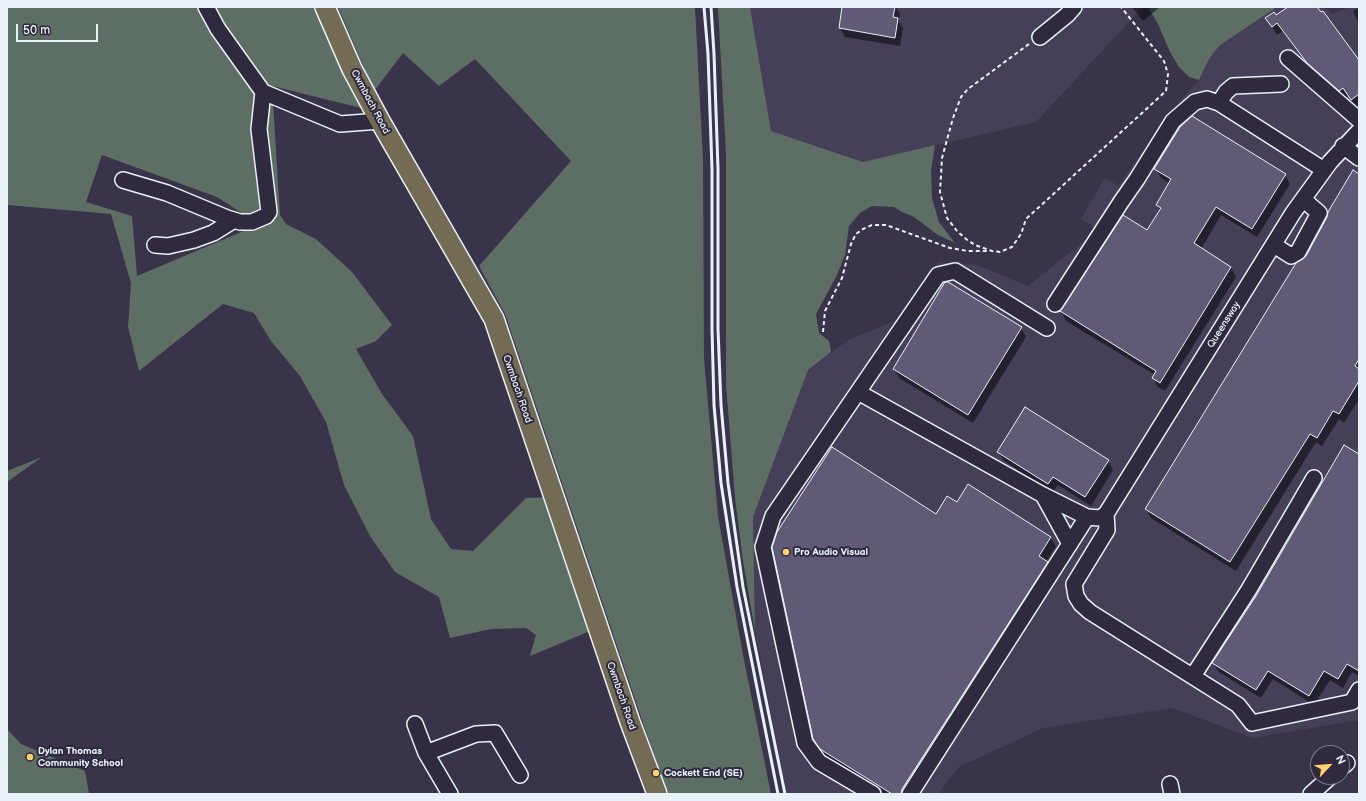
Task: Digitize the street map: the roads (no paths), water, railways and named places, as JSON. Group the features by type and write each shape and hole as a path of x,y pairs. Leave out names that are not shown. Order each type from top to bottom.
{"main road":[{"name":"Cwmbach Road","path":"325,7 352,69 380,122 494,319 630,722 657,794"}],"street":[{"path":"206,7 218,29 263,92 340,124 380,122"},
{"path":"1040,36 1068,15 1074,7"},
{"path":"1288,58 1359,120"},
{"path":"1219,103 1226,92 1233,86 1281,84"},
{"path":"124,180 167,193 234,220 252,222 266,216 269,212 259,129 263,92"},
{"path":"1055,304 1120,202 1138,179 1173,120 1194,102 1207,99 1219,103 1324,170"},
{"name":"Queensway","path":"910,794 1070,544 1095,516 1324,170 1343,146 1359,132"},
{"path":"1343,146 1359,158"},
{"path":"1274,245 1292,256 1298,252 1319,214 1304,199"},
{"path":"155,245 168,246 194,240 213,233 234,220"},
{"path":"874,794 819,762 806,742 762,547 773,516 938,275 955,271 1047,328"},
{"path":"858,392 1043,495 1095,516 1107,530 1074,584 1076,596 1081,604 1090,612 1238,705 1252,723 1352,702 1359,690"},
{"path":"1194,676 1248,591 1314,478"},
{"path":"1043,495 1070,544"},
{"path":"414,724 426,753 450,794"},
{"path":"426,753 476,734 495,733 520,775"},
{"path":"1311,794 1321,785"}],"railway":[{"path":"704,7 708,54 712,169 712,329 714,405 721,483 737,587 778,794"},
{"path":"711,7 718,169 718,329 721,405 728,483 743,587 785,794"}],"place":[{"name":"Pro Audio Visual","path":"786,552"},
{"name":"Dylan Thomas Community School","path":"30,757"},
{"name":"Cockett End (SE)","path":"656,773"}]}
